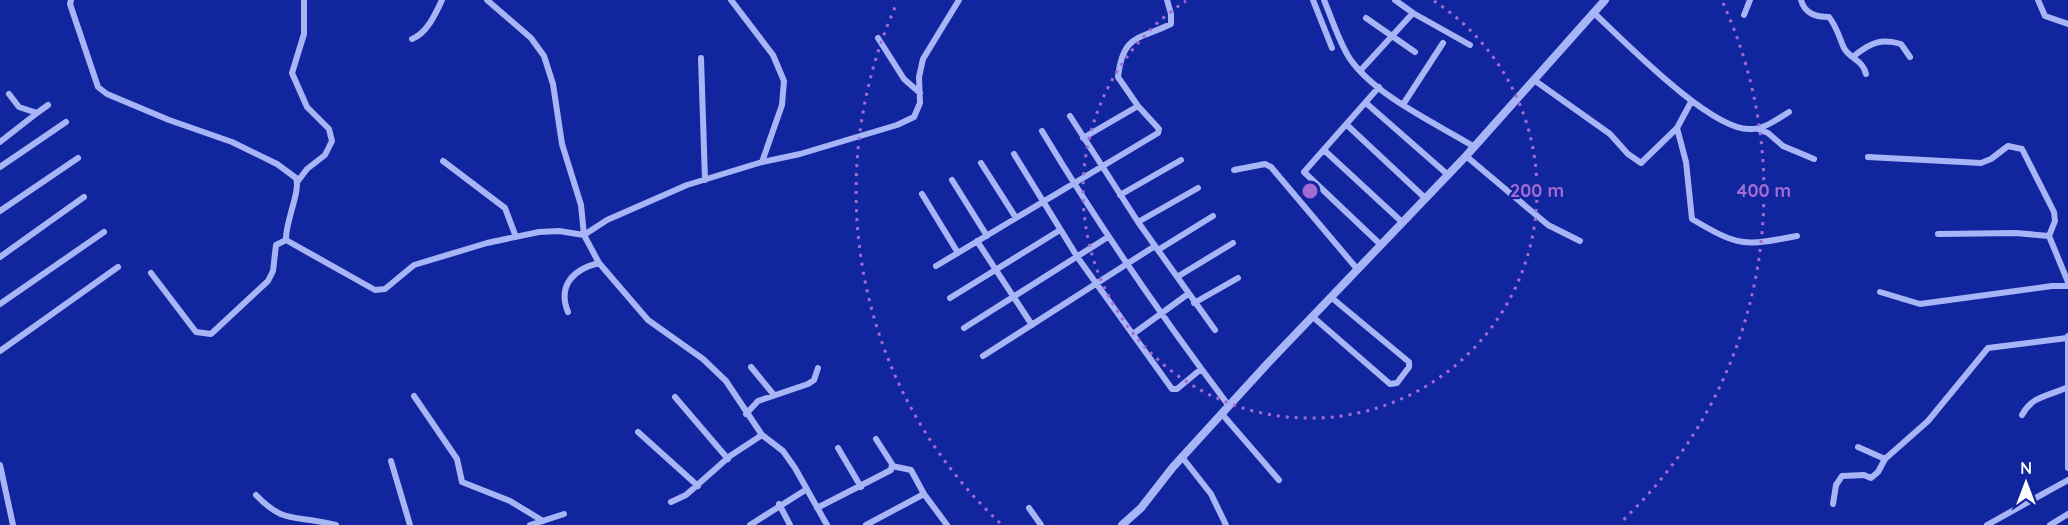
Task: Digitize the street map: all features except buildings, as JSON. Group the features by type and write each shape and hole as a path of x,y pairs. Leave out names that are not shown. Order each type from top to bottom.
{"street":[{"path":"70,0 69,4 98,87 107,94 232,142 277,164 298,181"},
{"path":"286,240 286,222 298,181 307,169 325,155 332,141 329,129 307,107 292,72 304,34 304,0"},
{"path":"412,39 420,36 427,27 442,0"},
{"path":"487,0 531,38 544,56 553,84 562,144 581,205 584,235 599,263 648,320 716,369 762,435 783,451 827,525"},
{"path":"731,0 773,56 784,81 782,105 762,162"},
{"path":"286,240 375,291 388,286 414,265 516,237 559,231 584,235 607,220 660,196 705,180 897,125 914,117 920,103 919,77 924,59 959,0"},
{"path":"936,266 1159,131 1118,77 1121,56 1127,44 1139,35 1171,24 1167,0"},
{"path":"1313,0 1332,48"},
{"path":"1324,0 1349,57 1360,71 1379,87 1473,146"},
{"path":"1397,0 1413,13 1470,45"},
{"path":"1122,525 1141,508 1182,457 1229,406 1466,156 1605,0"},
{"path":"1744,15 1750,0"},
{"path":"1801,0 1803,6 1815,17 1829,17 1839,30 1845,50 1864,66 1866,74"},
{"path":"2038,0 2045,16 2068,24"},
{"path":"1360,71 1413,13"},
{"path":"1594,13 1691,102 1727,124 1749,130 1758,128 1789,112"},
{"path":"1366,18 1414,52"},
{"path":"878,38 904,79 920,93"},
{"path":"1854,56 1869,44 1888,40 1901,44 1910,57"},
{"path":"1404,103 1443,43"},
{"path":"701,58 705,180"},
{"path":"1534,80 1610,134 1628,154 1641,163 1677,128 1691,102"},
{"path":"1379,87 1347,125 1304,169 1305,174 1381,245"},
{"path":"9,94 20,107 37,113"},
{"path":"1366,103 1448,174"},
{"path":"0,142 48,105"},
{"path":"1083,138 1138,106"},
{"path":"1070,116 1138,222 1215,330"},
{"path":"0,167 66,122"},
{"path":"1347,125 1425,198"},
{"path":"1677,128 1686,162 1692,219 1719,235 1744,244 1797,236"},
{"path":"1758,128 1783,146 1814,159"},
{"path":"1042,131 1127,265 1229,406"},
{"path":"1868,157 1981,163 1991,159 2008,146 2022,149 2054,212 2055,221 2049,236 2068,284 1920,304 1880,292"},
{"path":"1324,150 1402,222"},
{"path":"1014,154 1096,285 1172,389 1177,389 1201,369"},
{"path":"1466,156 1548,225 1580,241"},
{"path":"0,211 78,158"},
{"path":"1120,195 1181,160"},
{"path":"443,161 505,208 516,237"},
{"path":"981,164 1016,218"},
{"path":"1234,170 1265,164 1271,167 1358,270"},
{"path":"952,180 987,236"},
{"path":"1138,222 1198,188"},
{"path":"922,194 958,253"},
{"path":"0,257 84,197"},
{"path":"983,356 1127,265 1213,216"},
{"path":"950,297 1060,230"},
{"path":"0,304 104,232"},
{"path":"1938,234 2016,233 2049,236"},
{"path":"964,328 1108,237"},
{"path":"151,273 196,332 211,334 268,281 273,271 276,245 286,240"},
{"path":"977,242 1032,325"},
{"path":"1177,277 1233,243"},
{"path":"568,312 564,297 570,277 584,267 599,263"},
{"path":"0,351 118,267"},
{"path":"1194,303 1238,278"},
{"path":"1133,334 1188,294"},
{"path":"1313,317 1390,384 1397,383 1409,367 1409,362 1332,298"},
{"path":"1833,504 1836,485 1842,476 1874,477 1885,459 1928,421 1988,348 2068,336 2066,388 2068,468"},
{"path":"751,367 774,395"},
{"path":"746,414 758,401 808,384 814,380 818,368"},
{"path":"2022,415 2028,404 2036,398 2066,388"},
{"path":"414,396 457,459 462,482 510,501 543,521"},
{"path":"675,398 728,459"},
{"path":"1222,414 1279,480"},
{"path":"638,432 698,486"},
{"path":"671,502 698,486 728,459 762,435"},
{"path":"876,439 892,466 911,470 924,494 947,525"},
{"path":"1858,447 1885,459"},
{"path":"838,448 861,487"},
{"path":"1182,457 1211,494 1226,525"},
{"path":"391,461 410,525"},
{"path":"0,465 3,494 13,525"},
{"path":"818,508 891,470 892,466"},
{"path":"1992,524 2068,480"},
{"path":"750,525 779,504 807,489"},
{"path":"866,525 924,494"},
{"path":"256,495 277,519 284,522 316,520 336,525"},
{"path":"779,504 790,525"},
{"path":"1029,508 1041,525"},
{"path":"530,525 564,514"},
{"path":"2050,525 2068,514"}]}
